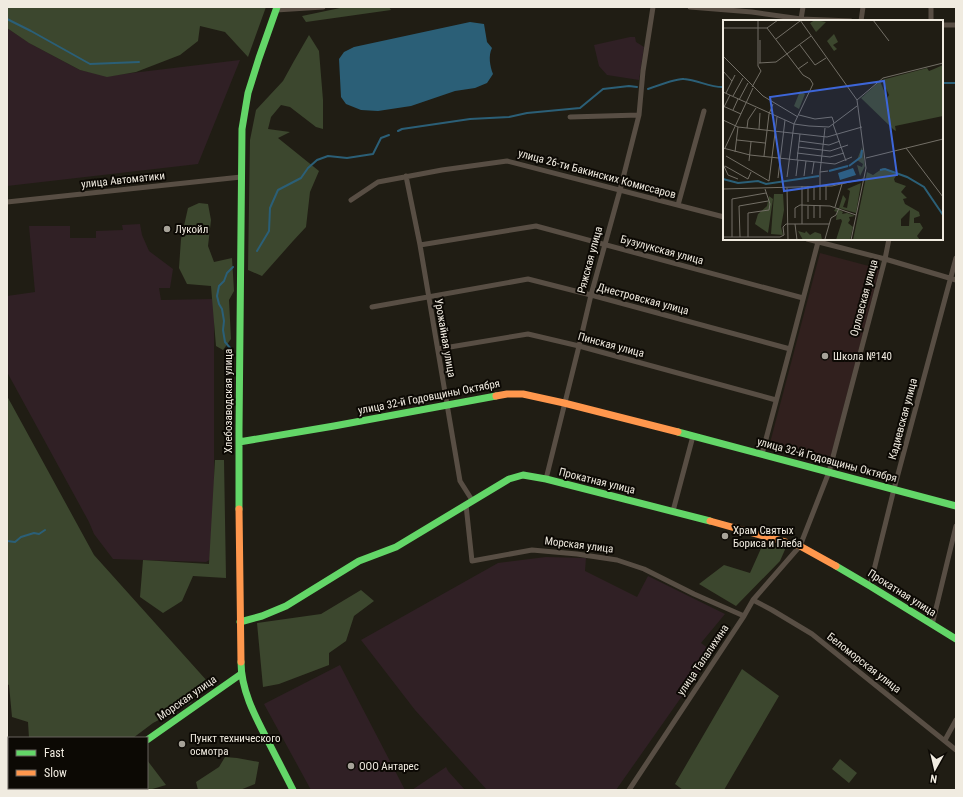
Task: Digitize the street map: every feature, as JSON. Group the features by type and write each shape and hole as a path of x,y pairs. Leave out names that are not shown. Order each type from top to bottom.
{"main road":[{"name":"Хлебозаводская улица","path":"276,9 248,93 242,129 239,442 241,674 255,717 293,790"},
{"name":"улица 32-й Годовщины Октября","path":"239,442 507,394 523,394 564,403 762,454 956,506"},
{"name":"Прокатная улица","path":"240,622 262,616 286,606 359,562 396,547 509,479 523,475 673,511 800,546 870,586 956,639"},
{"name":"Морская улица","path":"148,739 241,674"}],"street":[{"path":"276,9 323,7"},
{"name":"Ряжская улица","path":"546,480 591,295 639,115 643,71 653,7"},
{"path":"690,7 752,10 801,19 826,20"},
{"path":"801,19 803,7"},
{"path":"861,20 863,7"},
{"path":"931,7 931,20"},
{"path":"943,24 956,26"},
{"path":"678,205 704,112"},
{"path":"570,116 639,115"},
{"name":"улица 26-ти Бакинских Комиссаров","path":"351,200 378,182 442,170 507,161 723,217"},
{"name":"Урожайная улица","path":"406,176 420,245 460,481 472,500"},
{"name":"улица Автоматики","path":"7,202 241,177"},
{"name":"Бузулукская улица","path":"420,245 536,226 804,298"},
{"path":"811,240 885,259 953,279"},
{"name":"Орловская улица","path":"800,546 829,472 889,240"},
{"path":"762,454 818,242"},
{"name":"Кадиевская улица","path":"870,586 894,489 953,279 956,258"},
{"name":"Днестровская улица","path":"372,307 528,279 790,349"},
{"name":"Пинская улица","path":"438,350 528,334 579,346 776,400"},
{"path":"673,511 692,436"},
{"name":"Морская улица","path":"466,505 472,561 532,550 577,554 617,560 644,569 694,594 744,616"},
{"path":"932,625 956,526"},
{"name":"улица Талалихина","path":"629,790 744,616 753,600 800,546"},
{"name":"Беломорская улица","path":"753,600 812,634 956,750"},
{"path":"945,740 956,720"}],"shaded area":[{"path":"7,28 31,44 80,70 107,76 240,60 198,164 7,186"},
{"path":"635,37 636,42 644,47 639,80 607,75 599,66 594,45"},
{"path":"140,224 142,235 149,251 173,269 170,288 159,288 161,300 214,299 214,557 206,562 113,559 94,534 89,522 7,372 7,296 35,292 29,226 70,226 70,238 96,238 96,231 123,230 122,225"},
{"name":"Школа №140","path":"820,253 880,269 830,459 770,443"},
{"path":"546,557 586,558 585,571 637,597 648,576 725,614 701,643 713,652 616,790 487,790 415,710 361,640 498,563"},
{"path":"340,665 405,790 311,790 264,704"},
{"path":"446,767 465,790 412,790"}],"green space":[{"path":"7,7 266,7 248,57 225,32 200,26 198,41 180,55 136,72 107,77 80,70 29,43 7,28"},
{"path":"389,7 391,10 306,22 302,16 340,8"},
{"path":"309,35 319,51 323,100 323,129 316,127 290,107 281,105 271,117 268,129 290,132 278,138 319,171 310,192 306,227 262,276 248,270 250,140 256,110 283,81"},
{"path":"199,203 208,204 211,220 208,246 214,262 232,258 234,291 229,300 231,339 223,350 216,346 211,286 187,284 179,268 181,239 188,208"},
{"path":"7,396 94,555 208,682 200,687 191,703 153,723 134,737 29,737 28,722 12,717 9,685 7,684"},
{"path":"215,460 224,460 226,578 193,576 182,601 163,613 140,597 143,560 209,564"},
{"path":"763,544 787,545 780,561 736,606 699,584 724,565 750,573"},
{"path":"361,590 374,601 354,616 346,641 329,653 329,665 279,684 263,687 257,623 321,614"},
{"path":"742,669 779,696 724,790 683,790 675,784"},
{"path":"225,757 259,762 255,784 240,790 198,790 196,782 219,767"},
{"path":"840,759 857,773 849,783 832,769"},
{"path":"148,761 166,785 149,790 100,789 148,789"}],"water":[{"path":"470,22 484,24 487,42 492,48 490,61 493,74 487,83 475,88 455,91 411,106 378,111 361,110 346,104 341,97 339,59 344,52 354,47"}],"waterway":[{"path":"7,19 90,64 139,62"},
{"path":"648,89 681,79 723,87"},
{"path":"943,83 956,83"},
{"path":"398,131 402,129 470,119 509,117 527,113 580,108 603,89 629,86 637,87"},
{"path":"257,251 269,231 270,208 278,190 301,178 308,168 317,160 328,156 347,158 373,154 381,138 389,135"},
{"path":"225,364 231,349 225,342 222,309 217,296 219,286 224,281 227,273 233,267"},
{"path":"7,541 15,542 21,537 34,533 39,534 45,530"}],"traffic: fast":[{"path":"239,509 242,129 248,93 277,7"},
{"path":"239,442 496,396"},
{"path":"678,432 956,506"},
{"path":"240,622 262,616 286,606 359,561 396,547 509,479 523,475 546,479 710,521"},
{"path":"836,566 956,639"},
{"path":"241,662 246,694 250,704 293,790"},
{"path":"148,739 241,674"}],"traffic: slow":[{"path":"496,396 523,394 678,432"},
{"path":"239,509 241,662"},
{"path":"710,521 800,546 836,566"}],"place":[{"name":"Лукойл","path":"167,229"},
{"name":"Школа №140","path":"825,356"},
{"name":"Храм Святых Бориса и Глеба","path":"725,536"},
{"name":"Пункт технического осмотра","path":"182,744"},
{"name":"ООО Антарес","path":"351,766"}]}
